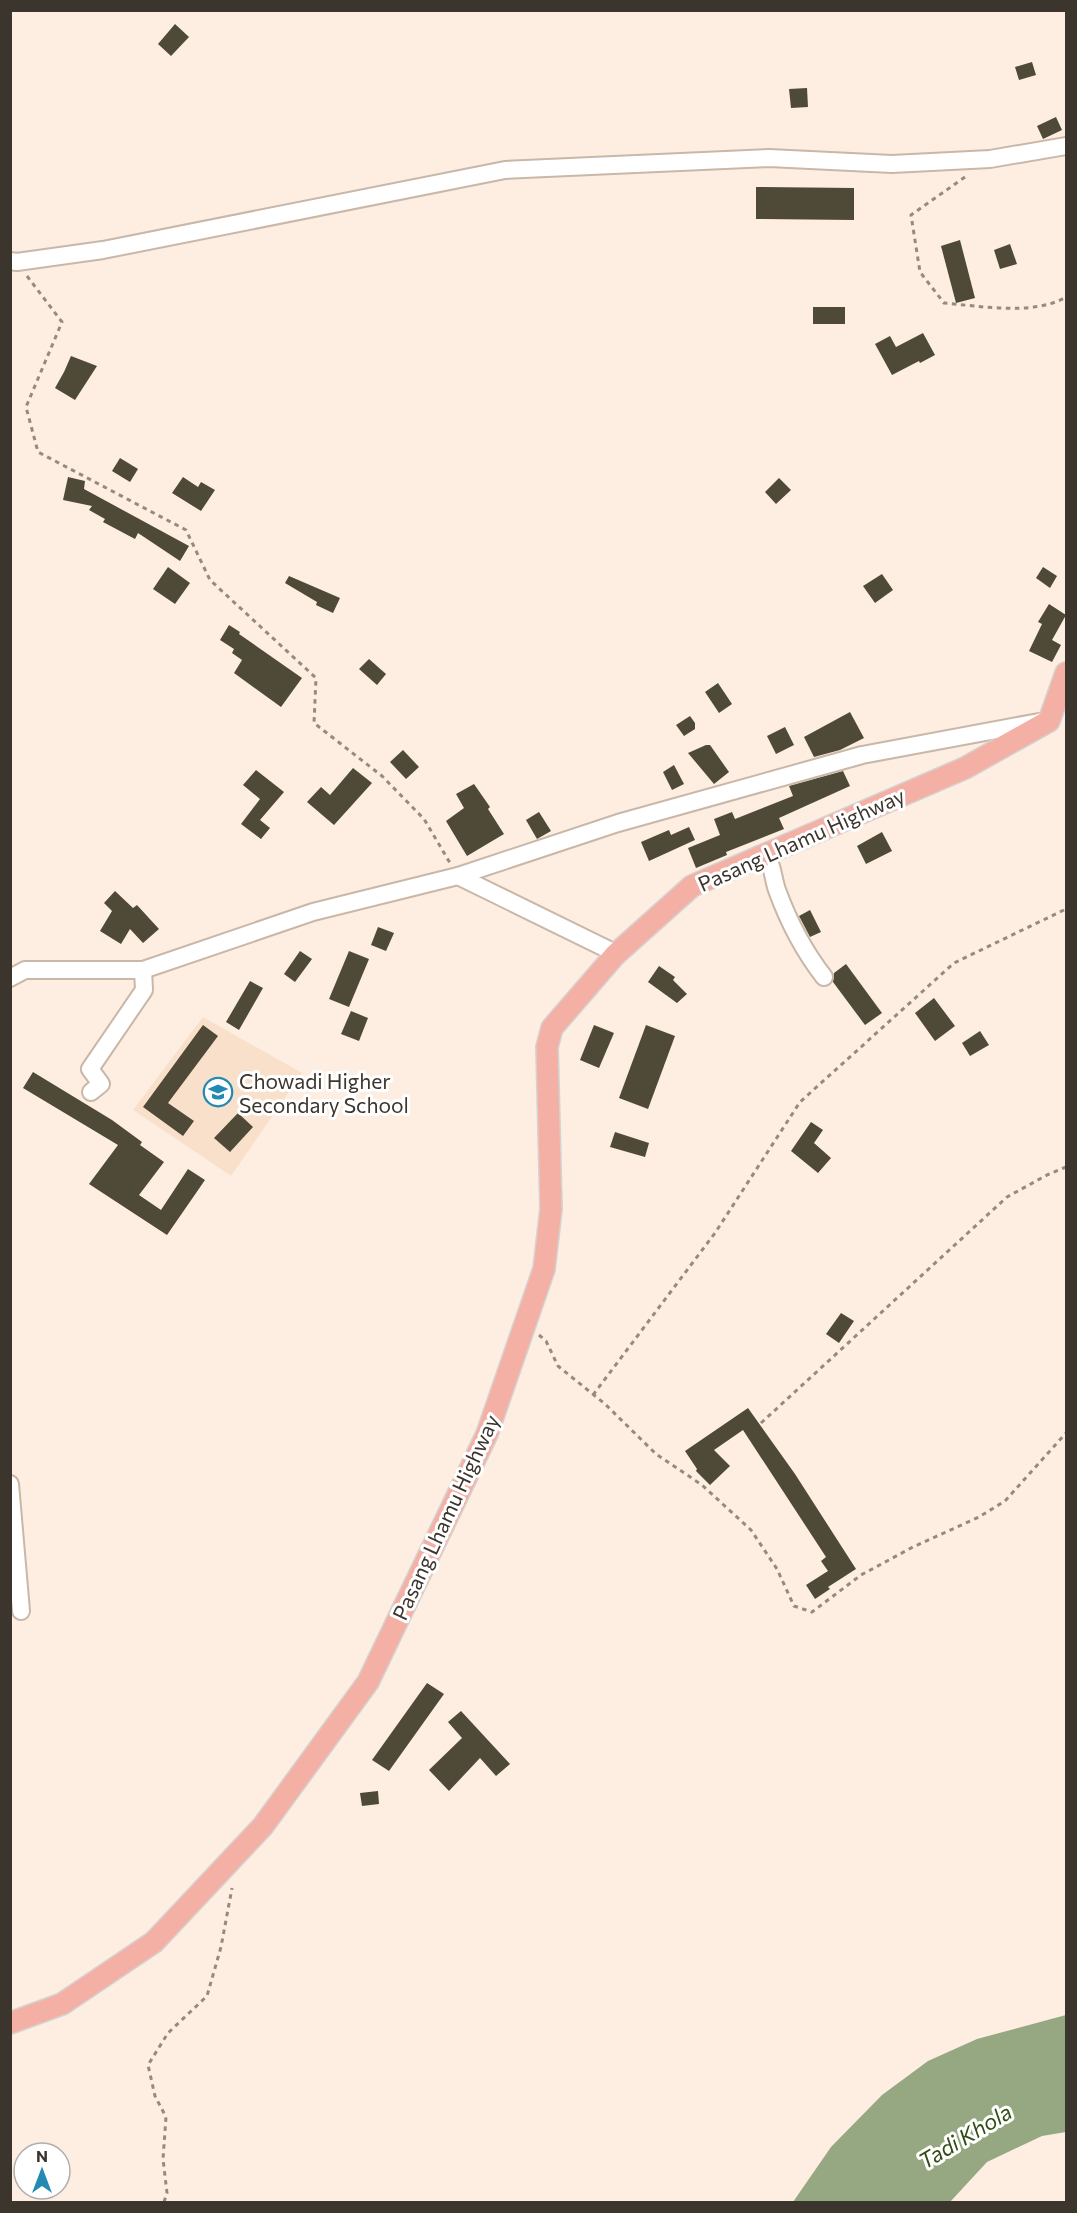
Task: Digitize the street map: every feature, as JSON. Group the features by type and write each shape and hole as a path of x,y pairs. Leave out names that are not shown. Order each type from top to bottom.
{"main road":[{"path":"1049,721 1066,673"},
{"name":"Pasang Lhamu Highway","path":"10,2023 62,2004 154,1942 263,1826 368,1682 487,1434 544,1269 551,1209 547,1047 552,1028 615,956 692,886 965,768 1049,721"}],"street":[{"path":"14,262 103,250 505,170 769,158 892,164 990,159 1066,146"},
{"path":"10,978 25,970 143,970 313,912 458,876 618,823 862,755 1049,721"},
{"path":"766,855 770,861 776,889 803,949 824,977"},
{"path":"458,876 607,949 615,956"},
{"path":"91,1092 102,1084 90,1069 144,990 143,970"},
{"path":"10,1484 21,1611"}],"path":[{"path":"990,159 911,215 920,272 944,303 1009,309 1056,303 1066,297"},
{"path":"14,262 62,322 26,408 38,452 186,531 210,580 316,678 314,723 382,776 424,819 458,876"},
{"path":"593,1395 715,1233 800,1102 954,963 1066,909"},
{"path":"761,1423 1007,1197 1066,1167"},
{"path":"525,1321 546,1341 558,1366 612,1410 656,1454 702,1485 751,1530 777,1569 794,1606 812,1612 861,1575 913,1547 979,1517 1005,1501 1066,1433"},
{"path":"164,2202 167,2193 163,2159 166,2117 155,2096 148,2064 168,2033 207,1996 221,1947 230,1890 237,1881"}],"shaded area":[{"name":"Chowadi Higher Secondary School","path":"203,1017 302,1073 231,1176 133,1110"}],"water":[{"name":"Tadi Khola","path":"1066,2015 1066,2132 1042,2136 987,2162 950,2202 793,2202 831,2147 882,2095 928,2061 977,2039"}],"building":[{"path":"175,24 189,37 171,56 158,44"},
{"path":"1032,62 1036,75 1019,80 1015,67"},
{"path":"807,88 808,107 791,108 789,89"},
{"path":"1056,117 1062,130 1043,139 1037,126"},
{"path":"756,187 854,188 854,220 756,219"},
{"path":"960,240 975,298 956,303 941,246"},
{"path":"1010,244 1017,264 1000,269 994,250"},
{"path":"813,307 845,307 845,324 813,324"},
{"path":"923,333 935,355 892,375 875,344 890,336 896,347"},
{"path":"71,356 97,366 75,400 55,388"},
{"path":"120,458 138,469 130,482 112,471"},
{"path":"68,477 85,481 84,489 189,546 180,561 138,533 135,539 103,522 105,519 89,510 92,506 63,500"},
{"path":"183,477 198,487 201,482 215,490 201,511 172,493"},
{"path":"779,478 791,490 776,504 765,492"},
{"path":"168,567 190,583 175,604 153,589"},
{"path":"1043,567 1057,576 1050,588 1036,578"},
{"path":"882,574 893,590 875,603 863,586"},
{"path":"289,576 340,598 333,613 316,605 317,602 285,583"},
{"path":"1049,604 1066,615 1052,640 1061,645 1052,662 1029,651 1042,624 1038,622"},
{"path":"229,625 302,678 281,707 234,673 242,660 232,653 234,649 220,640"},
{"path":"369,659 386,674 377,685 359,669"},
{"path":"718,683 732,704 719,713 705,692"},
{"path":"850,712 864,738 840,750 814,757 804,737"},
{"path":"690,716 695,723 695,729 684,736 676,725"},
{"path":"785,727 794,745 776,754 767,736"},
{"path":"710,745 729,772 714,784 688,753"},
{"path":"403,750 419,767 406,779 390,762"},
{"path":"674,765 684,784 672,790 663,772"},
{"path":"353,768 372,783 334,825 307,802 321,787 330,795"},
{"path":"256,770 284,792 260,820 270,828 261,839 241,824 260,799 243,785"},
{"path":"843,771 850,786 779,818 784,829 726,852 727,855 696,868 688,848 720,835 714,819 732,812 735,819 793,796 789,786"},
{"path":"474,784 490,807 488,809 504,834 467,856 446,821 464,808 456,794"},
{"path":"539,812 551,831 537,839 526,820"},
{"path":"689,827 695,840 649,861 641,842 669,830 671,835"},
{"path":"882,832 892,851 866,864 857,846"},
{"path":"115,891 133,908 137,905 159,929 143,943 130,929 121,944 100,931 112,911 104,903"},
{"path":"810,910 821,932 810,937 799,916"},
{"path":"378,927 394,933 386,951 371,945"},
{"path":"300,951 312,959 295,982 284,974"},
{"path":"349,951 369,959 349,1007 329,999"},
{"path":"846,964 882,1013 865,1025 833,982 834,973"},
{"path":"659,966 675,977 673,980 687,994 677,1003 648,982"},
{"path":"250,981 263,988 239,1030 226,1022"},
{"path":"934,998 955,1026 935,1041 915,1013"},
{"path":"351,1011 368,1018 359,1041 341,1034"},
{"path":"203,1025 218,1036 168,1103 194,1121 183,1136 143,1107"},
{"path":"594,1025 614,1033 599,1068 580,1060"},
{"path":"646,1025 675,1036 648,1109 619,1098"},
{"path":"980,1031 989,1045 970,1056 962,1043"},
{"path":"33,1072 112,1120 142,1142 140,1145 164,1162 139,1195 161,1210 188,1169 205,1180 167,1235 89,1184 118,1145 23,1088"},
{"path":"238,1113 253,1127 230,1152 214,1138"},
{"path":"811,1122 823,1130 814,1143 831,1158 818,1173 791,1151"},
{"path":"615,1132 649,1143 645,1157 610,1147"},
{"path":"841,1313 854,1321 839,1343 826,1334"},
{"path":"748,1408 795,1474 856,1569 828,1587 830,1589 815,1599 806,1585 828,1571 821,1561 826,1557 743,1430 714,1450 730,1466 710,1485 696,1471 697,1469 685,1451"},
{"path":"427,1683 444,1694 389,1771 372,1760"},
{"path":"461,1711 510,1764 496,1776 480,1758 449,1791 429,1770 462,1738 448,1722"},
{"path":"378,1791 379,1804 362,1806 360,1793"}],"place":[{"name":"Chowadi Higher Secondary School","path":"218,1092"}]}
